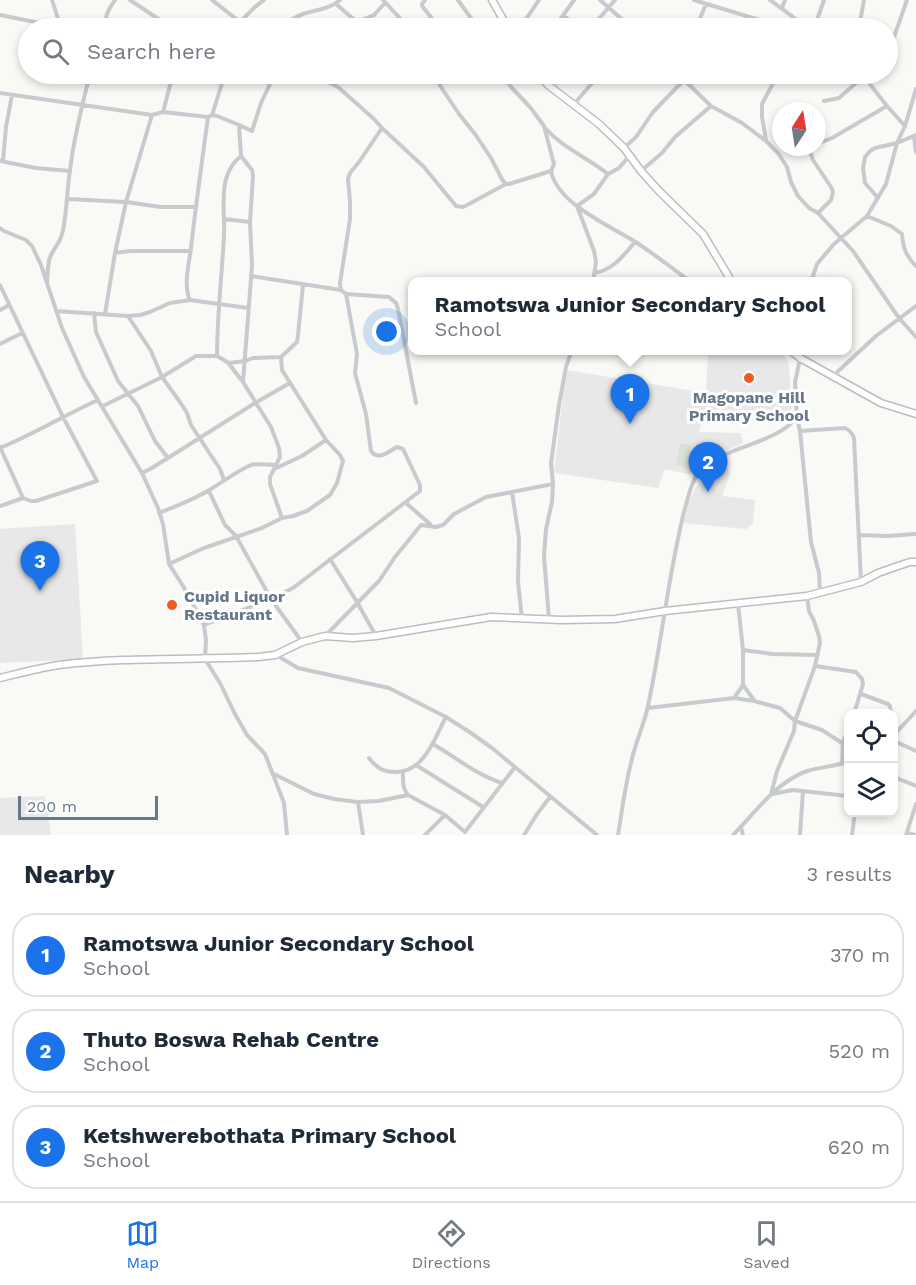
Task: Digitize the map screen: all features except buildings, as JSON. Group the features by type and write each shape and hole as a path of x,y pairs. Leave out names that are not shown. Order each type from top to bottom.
{"street":[{"path":"51,0 59,18"},
{"path":"106,18 115,0"},
{"path":"130,0 157,18"},
{"path":"212,0 235,18"},
{"path":"425,0 422,6 432,18"},
{"path":"458,0 471,18"},
{"path":"492,0 502,18"},
{"path":"527,18 539,0"},
{"path":"565,18 562,16 574,0"},
{"path":"600,0 620,18"},
{"path":"600,18 615,0"},
{"path":"695,0 753,18"},
{"path":"770,0 794,18"},
{"path":"782,8 785,0"},
{"path":"819,18 824,0"},
{"path":"861,18 864,0"},
{"path":"898,26 907,0"},
{"path":"244,18 262,1"},
{"path":"367,18 374,15 384,1 400,18"},
{"path":"294,18 338,2 353,18"},
{"path":"700,18 706,4"},
{"path":"0,15 18,19"},
{"path":"47,287 48,262 62,238 68,199 69,171 87,84"},
{"path":"163,112 170,84"},
{"path":"190,300 188,275 195,207 210,116 221,84"},
{"path":"0,93 152,115 163,112 217,116 252,131 270,84"},
{"path":"332,84 374,119 424,167 456,206 463,207 506,184 551,171"},
{"path":"439,84 475,134 506,184"},
{"path":"510,84 552,136 608,174"},
{"path":"574,104 591,84"},
{"path":"624,148 636,137 675,84"},
{"path":"689,84 711,106 742,123 778,153 798,196 809,208 818,213 853,251 899,318 916,337"},
{"path":"766,141 762,104 773,84"},
{"path":"824,101 838,98 853,84"},
{"path":"870,84 905,126"},
{"path":"548,85 574,104 624,148 659,192 703,234 729,277"},
{"path":"813,277 817,264 841,238 867,216 886,184 916,89"},
{"path":"12,96 2,161 36,168 69,171"},
{"path":"641,171 711,106"},
{"path":"826,140 887,106"},
{"path":"105,314 126,202 152,115"},
{"path":"238,124 241,156 252,170 253,176 250,222 251,276 243,382"},
{"path":"544,126 554,165 551,171 553,179 561,191 577,206 635,242 684,277"},
{"path":"341,290 341,273 350,219 348,179 382,128"},
{"path":"878,198 865,183 863,162 865,157 875,148 897,144 915,136 916,152"},
{"path":"577,206 594,194 608,174 619,168 630,155"},
{"path":"217,356 224,219 223,197 225,181 230,168 241,156"},
{"path":"812,156 833,192 831,200 818,213"},
{"path":"68,199 126,202 161,207 195,207"},
{"path":"577,206 594,251 596,262 594,277"},
{"path":"867,216 883,222 902,234 903,246 908,258 916,266"},
{"path":"224,219 250,222"},
{"path":"1,231 26,240 32,246 84,377 142,473 163,524 169,564 204,625 205,659 247,735 265,754 284,803 287,835"},
{"path":"595,273 615,265 635,242"},
{"path":"115,253 191,251"},
{"path":"251,276 341,290 346,294 389,297 396,303 416,403"},
{"path":"0,285 63,417 97,481 36,501 23,498 0,507"},
{"path":"229,363 253,358 281,357 297,342 303,285"},
{"path":"204,625 293,588 406,503 420,489 403,449 397,447 380,456 375,456 371,451 366,414 355,373 357,354 346,294"},
{"path":"56,311 128,316 150,312 170,303 190,300 248,308"},
{"path":"0,310 9,305"},
{"path":"833,376 876,336 916,306"},
{"path":"94,313 96,332 118,381 138,406 155,441 168,458"},
{"path":"128,316 151,351 162,377 187,413 191,425 220,469 224,480"},
{"path":"0,344 22,333"},
{"path":"549,619 544,556 546,529 552,502 553,484 550,463 566,367 570,355"},
{"path":"796,355 881,403 916,414"},
{"path":"103,406 162,377 196,356 217,356 229,363 271,427 279,448 280,457 270,477 270,484 282,518"},
{"path":"169,564 282,518 307,511 330,495 334,489 343,461 326,440 282,370 281,357"},
{"path":"800,358 795,382 796,417 800,431 811,542 819,573 820,593"},
{"path":"142,473 290,383"},
{"path":"23,498 0,447 34,433 98,400"},
{"path":"618,835 631,762 648,708 678,535 692,487 700,470 728,453 785,429 796,417"},
{"path":"800,431 845,428 853,434 861,582"},
{"path":"159,513 208,491 251,465 274,467 302,456 326,440"},
{"path":"325,636 379,581 419,527 443,525 454,514 486,497 553,484"},
{"path":"208,491 225,525 236,536 271,599 302,642"},
{"path":"512,492 519,538 518,582 522,619"},
{"path":"406,503 431,525"},
{"path":"860,535 916,534"},
{"path":"330,559 376,636"},
{"path":"0,678 32,670 85,663 258,657 275,654 302,642 325,636 353,638 376,636 491,617 615,619 665,611 807,596 861,582 878,573 916,562"},
{"path":"771,794 818,655 819,636 809,611 807,596"},
{"path":"738,604 743,650 743,685 754,701"},
{"path":"743,650 773,654 818,655"},
{"path":"275,654 298,668 389,688 446,717 471,732 515,766 597,835"},
{"path":"815,666 856,672 863,684 856,709"},
{"path":"734,698 743,685"},
{"path":"861,694 888,704 890,709"},
{"path":"648,708 734,698 780,708 795,722 822,730 843,742 842,764"},
{"path":"898,731 916,711"},
{"path":"369,758 385,772 403,771 416,765 433,744 446,717"},
{"path":"898,743 916,750"},
{"path":"433,744 475,770 503,783"},
{"path":"734,835 782,785 809,771 846,763"},
{"path":"416,765 483,807"},
{"path":"403,771 403,784 408,795 446,815 465,832 515,766"},
{"path":"273,774 314,794 334,799 358,802 379,801 408,795"},
{"path":"898,779 916,786"},
{"path":"771,794 793,790 844,795"},
{"path":"800,835 803,791"},
{"path":"524,835 550,797"},
{"path":"358,802 363,835"},
{"path":"916,804 907,834 916,835"},
{"path":"425,835 446,815"},
{"path":"852,835 854,817"},
{"path":"741,828 743,835"}],"shaded area":[{"path":"708,355 783,355 789,363 792,419 786,424 702,416 699,432 741,433 743,443 701,462 689,474 665,469 658,488 554,473 566,370 706,393"},
{"path":"680,443 691,445 686,468 676,465"},
{"path":"722,461 731,473 722,496 755,500 753,524 746,529 684,523 689,501 695,489 707,472"},
{"path":"75,524 83,659 0,663 0,529"},
{"path":"45,796 51,835 0,835 0,798"}],"place":[{"name":"Magopane Hill Primary School","path":"749,378"},
{"name":"Ramotswa Junior Secondary School","path":"630,424"},
{"name":"Thuto Boswa Rehab Centre","path":"708,492"},
{"name":"Ketshwerebothata Primary School","path":"40,591"},
{"name":"Cupid Liquor Restaurant","path":"172,605"}]}
